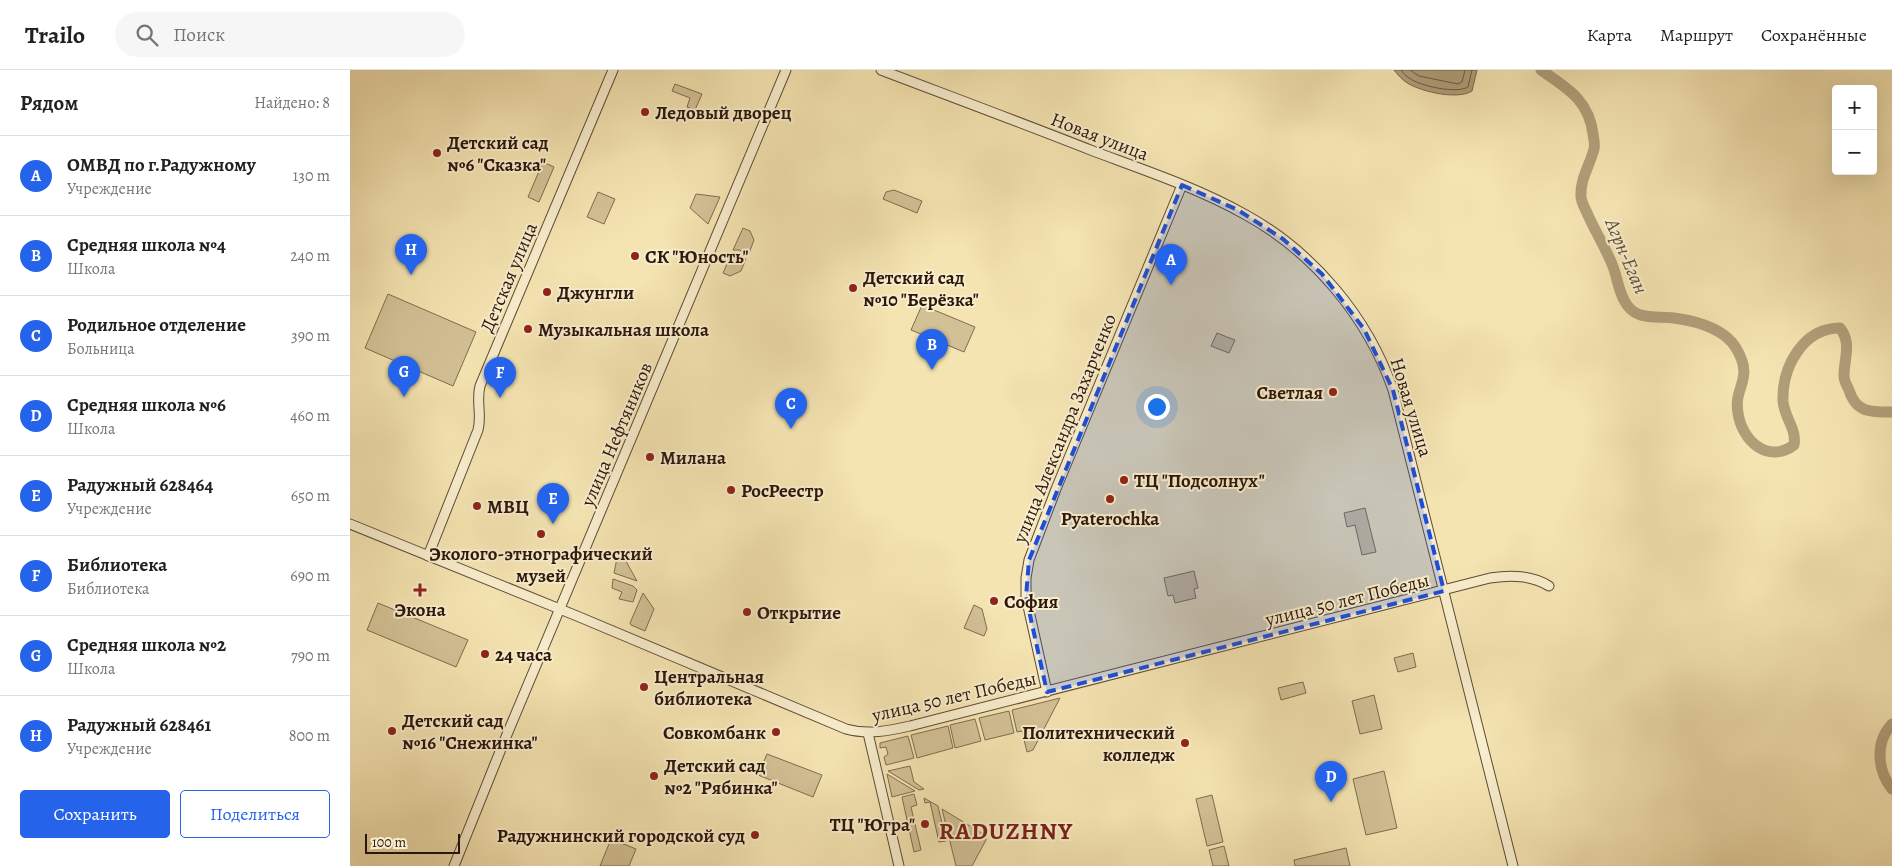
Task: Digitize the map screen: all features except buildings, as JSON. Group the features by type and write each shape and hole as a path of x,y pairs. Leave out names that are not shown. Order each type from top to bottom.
{"street":[{"name":"Детская улица","path":"428,556 478,430 480,386 613,70"},
{"name":"улица Нефтяников","path":"454,866 786,70"},
{"name":"Новая улица","path":"881,70 1182,185 1238,210 1283,239 1322,274 1350,307 1384,366 1393,390 1513,866"},
{"name":"улица Александра Захарченко","path":"1047,692 1026,597 1026,578 1029,560 1056,489 1182,185"},
{"name":"улица 50 лет Победы","path":"350,524 846,729 868,733 910,726 1047,692 1444,591 1480,580 1500,576 1531,578 1549,586"},
{"path":"868,733 898,866"}],"highlighted area":[{"path":"1182,185 1238,210 1283,239 1322,274 1364,329 1393,390 1444,591 1047,692 1026,597 1029,560"}],"shaded area":[{"path":"675,84 702,94 695,110 687,107 690,98 672,91"},
{"path":"543,162 554,167 539,202 528,197"},
{"path":"894,190 922,201 917,213 883,199 886,192"},
{"path":"598,192 615,199 604,224 587,217"},
{"path":"696,194 720,197 708,224 690,208"},
{"path":"743,228 750,231 754,240 748,256 740,250 733,250"},
{"path":"732,253 737,258 746,259 741,271 730,276 723,273"},
{"path":"388,294 476,332 453,386 365,348"},
{"path":"922,305 975,327 964,352 911,330"},
{"path":"1217,333 1235,340 1229,353 1211,346"},
{"path":"1365,508 1376,552 1362,555 1355,525 1347,527 1344,513"},
{"path":"618,553 622,554 637,581 614,573"},
{"path":"1194,571 1198,588 1194,589 1196,598 1175,603 1173,595 1168,596 1164,578"},
{"path":"613,579 633,586 637,590 633,602 619,599 622,592 612,588"},
{"path":"643,593 654,609 645,631 630,623"},
{"path":"378,603 468,640 456,667 367,630"},
{"path":"974,605 982,609 987,629 984,636 964,628"},
{"path":"1413,653 1416,667 1398,672 1394,658"},
{"path":"1303,682 1306,693 1281,700 1278,688"},
{"path":"1374,695 1382,729 1360,734 1352,701"},
{"path":"1060,698 1033,750 1027,752 1022,731 1017,732 1012,710"},
{"path":"1009,711 1014,733 985,740 979,718"},
{"path":"975,719 981,741 955,748 950,725"},
{"path":"948,726 953,748 917,758 911,735"},
{"path":"908,736 914,758 886,765 884,757 888,754 886,747 880,748 880,743"},
{"path":"767,754 822,775 813,797 758,775"},
{"path":"910,766 914,782 924,789 919,790 888,771"},
{"path":"1384,771 1397,828 1366,835 1353,779"},
{"path":"887,774 915,791 892,797"},
{"path":"914,794 917,805 911,807 921,850 914,852 902,797"},
{"path":"1212,795 1223,842 1207,846 1196,799"},
{"path":"924,798 938,806 946,841 939,842 930,802 925,803"},
{"path":"942,809 985,835 986,840 972,866 956,866"},
{"path":"611,839 636,849 629,866 600,866"},
{"path":"1224,846 1229,866 1213,866 1209,850"},
{"path":"1346,848 1350,866 1295,866 1294,860"}],"water":[{"path":"1394,70 1477,70 1472,91 1466,94 1450,95 1415,87 1405,81"}],"waterway":[{"name":"Агрн-Еган","path":"1541,70 1575,96 1587,112 1591,122 1594,147 1582,184 1581,198 1612,264 1620,291 1628,307 1645,316 1691,321 1709,327 1731,341 1744,368 1744,376 1737,404 1740,423 1758,447 1766,451 1775,452 1794,445 1794,434 1783,401 1786,375 1797,352 1805,342 1827,330 1840,328 1846,339 1844,378 1852,398 1865,410 1892,412"},
{"name":"Агрн-Еган","path":"1892,724 1883,739 1880,756 1883,773 1892,789"}],"place":[{"name":"Ледовый дворец","path":"645,112"},
{"name":"Детский сад №6 \"Сказка\"","path":"437,153"},
{"name":"СК \"Юность\"","path":"635,256"},
{"name":"Радужный 628461","path":"411,275"},
{"name":"ОМВД по г.Радужному","path":"1171,285"},
{"name":"Детский сад №10 \"Берёзка\"","path":"853,288"},
{"name":"Джунгли","path":"547,292"},
{"name":"Музыкальная школа","path":"528,329"},
{"name":"Средняя школа №4","path":"932,370"},
{"name":"Светлая","path":"1333,392"},
{"name":"Средняя школа №2","path":"404,397"},
{"name":"Библиотека","path":"500,398"},
{"name":"Родильное отделение","path":"791,429"},
{"name":"Милана","path":"650,457"},
{"name":"ТЦ \"Подсолнух\"","path":"1124,480"},
{"name":"РосРеестр","path":"731,490"},
{"name":"Pyaterochka","path":"1110,499"},
{"name":"МВЦ","path":"477,506"},
{"name":"Радужный 628464","path":"553,524"},
{"name":"Эколого-этнографический музей","path":"541,534"},
{"name":"Экона","path":"420,590"},
{"name":"София","path":"994,601"},
{"name":"Открытие","path":"747,612"},
{"name":"24 часа","path":"485,654"},
{"name":"Центральная библиотека","path":"644,687"},
{"name":"Детский сад №16 \"Снежинка\"","path":"392,731"},
{"name":"Совкомбанк","path":"776,732"},
{"name":"Политехнический колледж","path":"1185,743"},
{"name":"Детский сад №2 \"Рябинка\"","path":"654,776"},
{"name":"Средняя школа №6","path":"1331,802"},
{"name":"ТЦ \"Югра\"","path":"925,824"},
{"name":"Радужнинский городской суд","path":"755,835"}],"district":[{"name":"RADUZHNY","path":"1006,831"}]}
